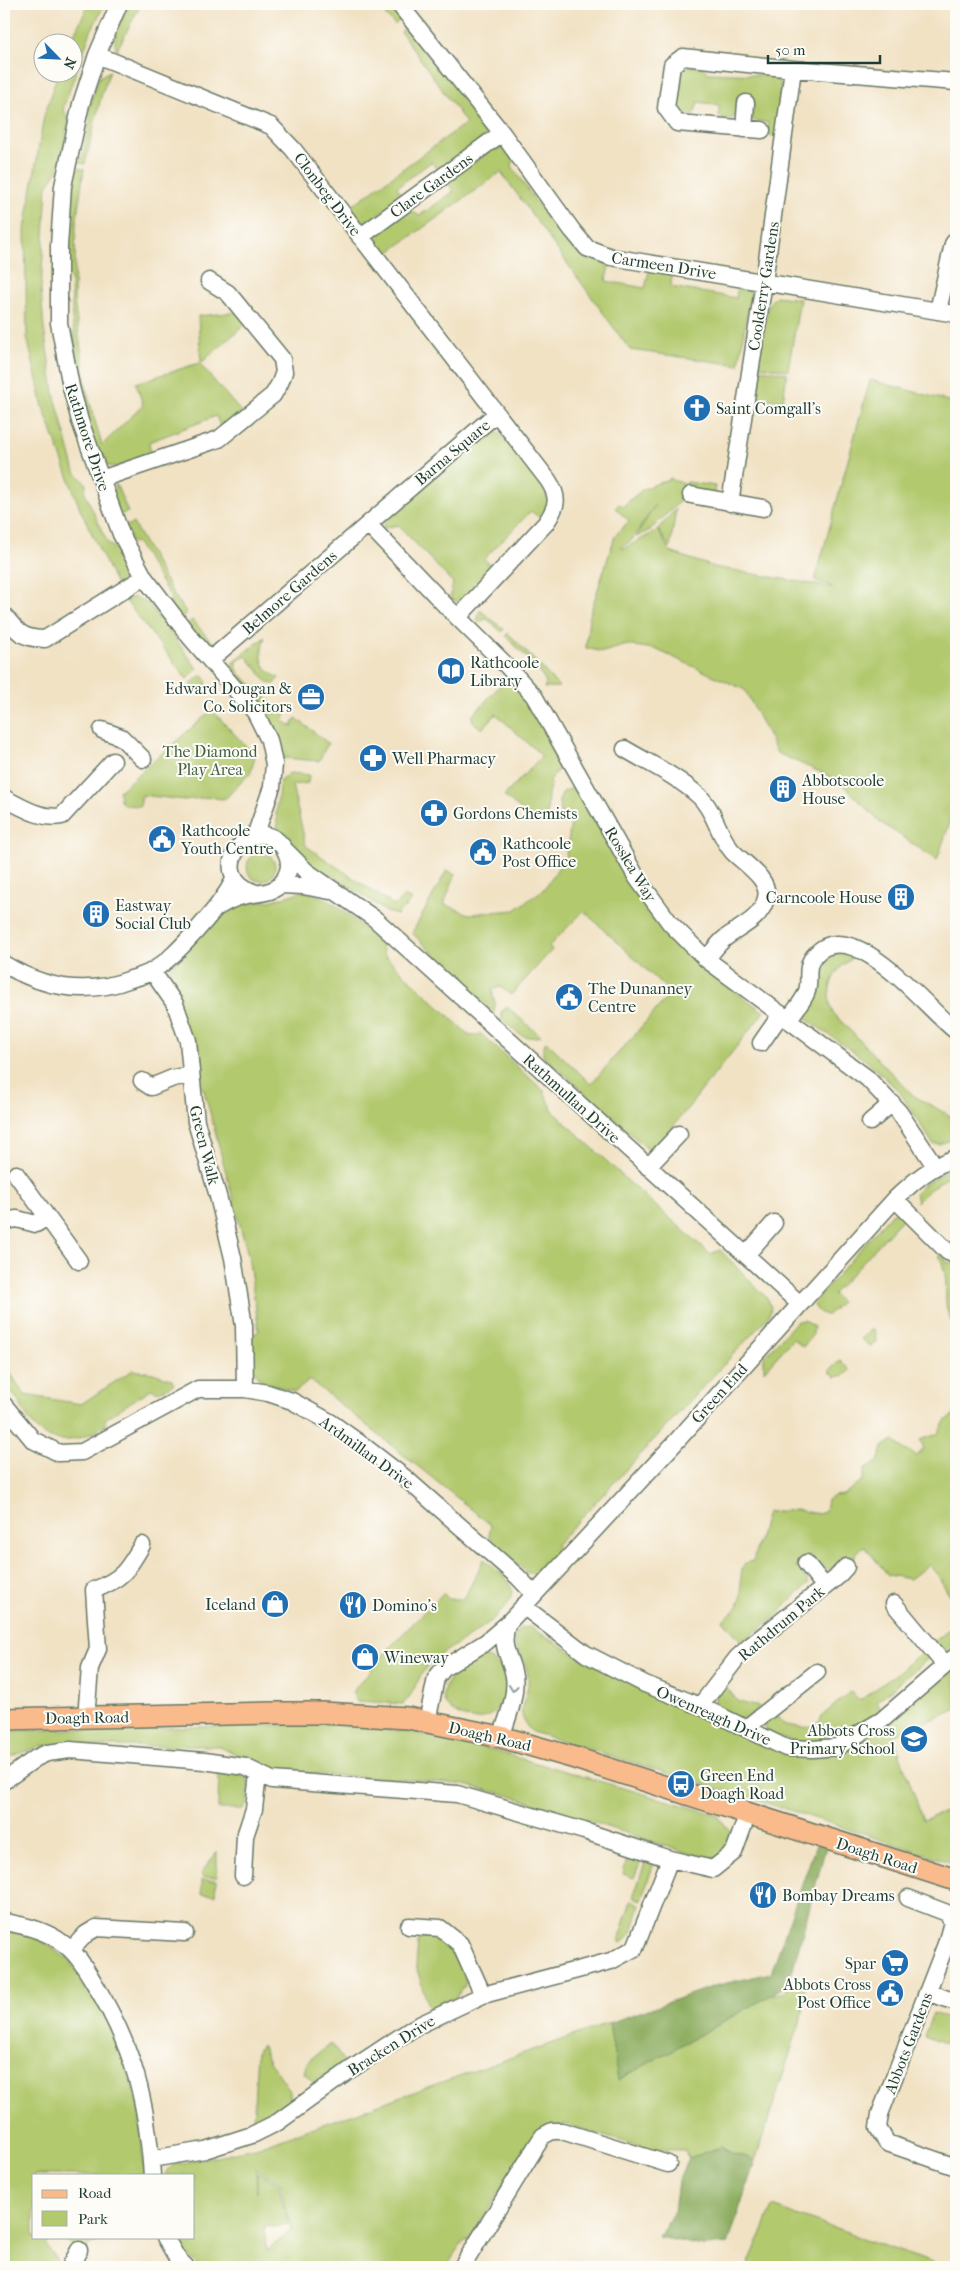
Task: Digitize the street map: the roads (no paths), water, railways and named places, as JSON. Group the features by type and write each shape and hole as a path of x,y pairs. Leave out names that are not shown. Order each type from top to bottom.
{"main road":[{"name":"Doagh Road","path":"4,1719 323,1713 393,1717 427,1722 501,1737 748,1813 956,1880"}],"street":[{"name":"Rathmore Drive","path":"119,4 97,54 81,104 63,186 59,246 59,313 71,387 80,421 121,534 144,577 210,660 255,712 269,740 274,764 269,798 255,836"},
{"name":"Carmeen Drive","path":"400,4 502,133 587,248 612,257 956,314"},
{"name":"Clonbeg Drive","path":"97,54 271,126 293,149 496,414"},
{"path":"762,130 677,123 666,108 672,65 683,57 793,69 956,82"},
{"name":"Coolderry Gardens","path":"730,503 764,282 793,69"},
{"path":"744,129 746,103"},
{"name":"Clare Gardens","path":"360,237 502,133"},
{"path":"938,311 953,244 956,240"},
{"path":"101,479 218,440 272,395 280,383 284,372 282,358 228,293 209,281"},
{"name":"Barna Square","path":"368,524 496,414 556,491 556,508 546,523 458,618"},
{"path":"691,496 763,508"},
{"name":"Rosslea Way","path":"368,524 534,696 647,893 670,923 706,959 848,1062 867,1078 892,1104 935,1166"},
{"name":"Belmore Gardens","path":"210,660 368,524"},
{"path":"4,615 18,632 30,639 44,639 144,577"},
{"path":"102,730 120,736 143,759"},
{"path":"625,750 679,780 700,797 712,812 731,850 763,881 767,897 761,909 751,922 722,940 706,959"},
{"path":"4,798 35,814 52,818 62,816 71,808 90,783 113,761"},
{"name":"Rathmore Drive","path":"269,798 274,825 283,848"},
{"path":"218,907 234,898 265,893 280,885 288,870 289,860 283,848 273,838 255,836 240,845 234,852 232,860 235,878 240,885 256,893"},
{"name":"Rathmullan Drive","path":"283,848 306,870 375,919 800,1304"},
{"path":"4,964 20,974 45,984 75,989 113,986 152,971 182,945 218,907 235,878"},
{"name":"Rathmullan Drive","path":"280,885 312,887 342,894"},
{"path":"761,1043 807,991 808,966 816,954 831,944 846,945 867,953 901,979 935,1014 956,1031"},
{"name":"Green Walk","path":"152,971 175,1004 190,1049 190,1075 196,1122 218,1196 232,1258 244,1326 245,1389"},
{"path":"150,1089 173,1078 190,1075"},
{"path":"870,1122 892,1104"},
{"path":"648,1167 679,1134"},
{"name":"Green End","path":"427,1722 436,1678 444,1668 496,1635 507,1624 673,1445 895,1199 920,1176 935,1166 956,1158"},
{"path":"16,1174 46,1218 79,1261"},
{"path":"895,1199 948,1252 956,1255"},
{"path":"4,1221 17,1219 36,1224 46,1218"},
{"path":"746,1256 774,1223"},
{"name":"Ardmillan Drive","path":"4,1405 33,1440 60,1453 82,1452 198,1389 245,1389 292,1401 330,1422 404,1477 518,1577 528,1600"},
{"path":"86,1718 90,1668 98,1649 94,1590 110,1584 123,1575 142,1545"},
{"path":"806,1563 824,1587"},
{"name":"Rathdrum Park","path":"700,1706 741,1654 846,1567"},
{"name":"Owenreagh Drive","path":"528,1600 586,1654 644,1684 700,1706 786,1748 813,1749 837,1747 882,1720 950,1661"},
{"path":"894,1604 950,1661"},
{"path":"501,1737 513,1693 515,1678 505,1650 503,1638 507,1624"},
{"path":"475,1649 492,1651 501,1655 511,1665"},
{"path":"746,1728 817,1672"},
{"path":"4,1781 36,1758 47,1753 70,1750 204,1761 245,1767 272,1780 458,1794 584,1831 670,1859 714,1869 734,1852 748,1813"},
{"path":"243,1876 245,1836 254,1810 258,1774"},
{"name":"Bracken Drive","path":"152,2167 252,2135 278,2122 350,2070 415,2027 483,1996 611,1961 635,1948 670,1859"},
{"name":"Abbots Gardens","path":"908,1898 947,1913 952,1922 952,1942 927,1992 880,2114 878,2128 886,2143 956,2167"},
{"path":"4,1922 38,1930 60,1941 81,1960 116,2019 132,2058 139,2085 152,2167"},
{"path":"409,1926 440,1928 460,1944 483,1996"},
{"path":"71,1950 86,1934 96,1928 185,1933"},
{"path":"927,1992 956,2002"},
{"path":"462,2267 537,2145 543,2136 552,2131 570,2133 668,2164"},
{"path":"166,2238 177,2258 186,2267"},
{"path":"70,2267 79,2250"}],"place":[{"name":"Saint Comgall's","path":"697,408"},
{"name":"Rathcoole Library","path":"451,671"},
{"name":"Edward Dougan & Co. Solicitors","path":"311,697"},
{"name":"Well Pharmacy","path":"373,758"},
{"name":"Abbotscoole House","path":"783,789"},
{"name":"Gordons Chemists","path":"434,813"},
{"name":"Rathcoole Youth Centre","path":"162,839"},
{"name":"Rathcoole Post Office","path":"483,852"},
{"name":"Carncoole House","path":"901,897"},
{"name":"Eastway Social Club","path":"96,914"},
{"name":"The Dunanney Centre","path":"569,997"},
{"name":"Iceland","path":"275,1604"},
{"name":"Domino's","path":"353,1605"},
{"name":"Wineway","path":"365,1657"},
{"name":"Abbots Cross Primary School","path":"914,1739"},
{"name":"Green End Doagh Road","path":"681,1784"},
{"name":"Bombay Dreams","path":"763,1895"},
{"name":"Spar","path":"895,1963"},
{"name":"Abbots Cross Post Office","path":"890,1993"}],"park label":[{"name":"The Diamond Play Area","path":"210,760"}]}
